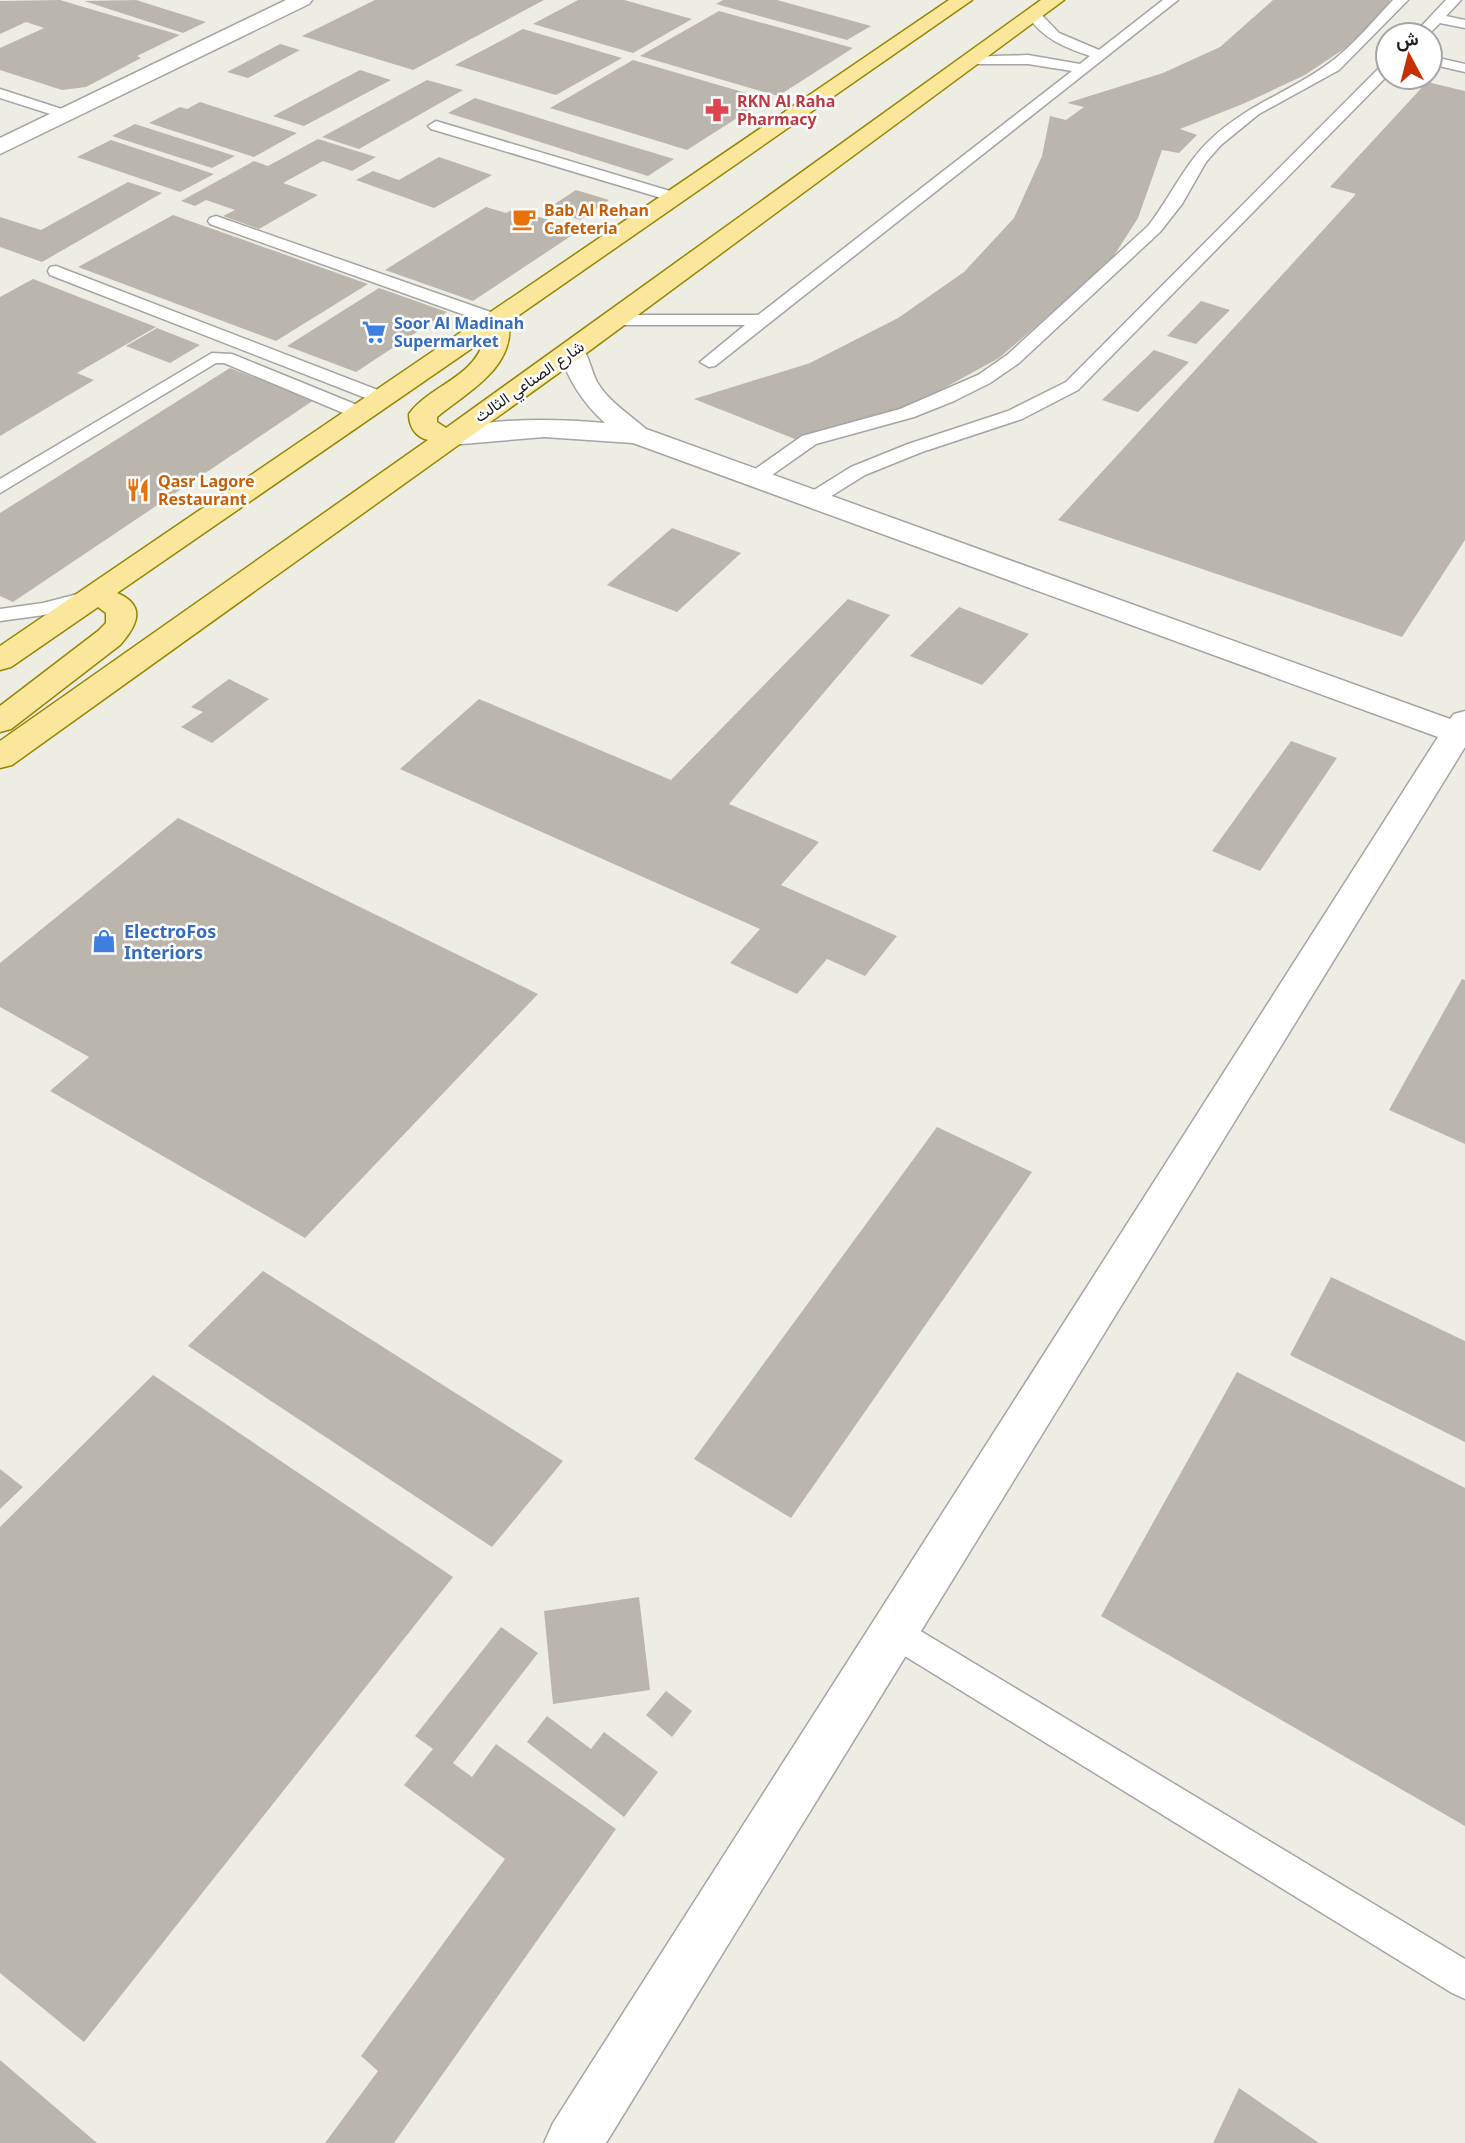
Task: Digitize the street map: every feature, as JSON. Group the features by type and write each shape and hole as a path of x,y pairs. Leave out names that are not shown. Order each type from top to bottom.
{"main road":[{"path":"0,660 962,0"},
{"name":"شارع الصناعي الثالث","path":"0,757 572,351 1044,7"},
{"path":"450,437 432,433 423,424 423,414 486,363 496,348 500,333 496,320"},
{"path":"0,722 109,638 121,625 121,612 112,601 95,595"}],"street":[{"path":"0,147 302,0"},
{"path":"572,351 578,373 591,395 611,416 638,435"},
{"path":"450,437 545,426 592,428 638,435 1461,727 573,2143"}],"lane":[{"path":"709,362 1171,0"},
{"path":"755,478 809,440 907,413 948,397 984,379 1013,359 1154,229 1174,204 1200,160 1216,142 1254,111 1334,67 1401,0"},
{"path":"1433,21 1454,0"},
{"path":"1044,7 1040,25 1052,35 1101,55"},
{"path":"1436,18 1465,24"},
{"path":"972,60 1024,58 1083,69"},
{"path":"1444,63 1465,68"},
{"path":"813,499 858,471 915,448 1015,415 1072,386 1374,81"},
{"path":"0,93 66,115"},
{"path":"436,126 674,197"},
{"path":"216,221 496,320"},
{"path":"56,271 382,398"},
{"path":"614,320 762,320"},
{"path":"0,487 212,358 226,358 360,413"},
{"path":"0,615 44,609 95,595"},
{"path":"894,1632 1465,1980"}],"building":[{"path":"60,0 180,35 137,56 141,58 86,87 62,90 0,70 0,48 44,28 26,22 0,34 0,1"},
{"path":"136,0 206,22 183,33 84,1"},
{"path":"375,0 544,0 413,70 302,36"},
{"path":"578,0 624,0 692,19 633,53 533,24"},
{"path":"723,0 777,0 871,26 847,40 716,4"},
{"path":"1273,0 1390,0 1387,7 1347,47 1305,75 1180,129 1197,135 1179,153 1162,150 1138,218 1108,265 999,358 917,403 800,441 694,399 810,363 898,318 964,272 1014,218 1042,156 1050,116 1066,120 1084,107 1067,103 1163,73 1220,47"},
{"path":"719,11 853,48 778,96 640,56"},
{"path":"523,29 622,58 556,95 455,65"},
{"path":"280,44 300,50 248,78 227,72"},
{"path":"633,60 767,99 687,150 550,108"},
{"path":"360,70 391,80 304,126 273,116"},
{"path":"427,80 463,90 359,149 322,137"},
{"path":"1444,86 1465,91 1465,540 1402,637 1058,520 1356,194 1330,187 1419,91 1444,91"},
{"path":"475,98 674,159 648,176 448,113"},
{"path":"200,102 297,133 254,157 149,123 180,107 187,109"},
{"path":"135,124 235,156 212,168 112,136"},
{"path":"318,139 376,157 352,171 323,161 283,183 318,195 259,229 223,216 235,210 206,200 195,206 181,201 254,161 268,166"},
{"path":"111,140 214,174 180,192 77,157"},
{"path":"439,157 492,175 434,208 356,180 373,171 399,180"},
{"path":"128,182 162,193 42,262 0,247 0,217 41,230"},
{"path":"576,190 609,200 580,220 547,209"},
{"path":"486,207 506,213 514,209 580,230 473,301 385,270"},
{"path":"173,215 368,284 276,341 78,267"},
{"path":"33,279 156,327 77,373 94,380 0,436 0,297"},
{"path":"379,288 447,312 356,372 287,346"},
{"path":"1201,301 1230,310 1196,344 1167,336"},
{"path":"157,328 200,345 170,363 126,346"},
{"path":"1154,350 1189,362 1138,412 1102,400"},
{"path":"230,368 314,400 13,602 0,596 0,513"},
{"path":"672,528 741,553 677,612 607,585"},
{"path":"848,599 890,615 729,804 819,842 781,885 897,936 865,976 827,959 797,994 730,963 760,929 400,769 479,699 671,780"},
{"path":"959,607 1029,634 982,685 910,656"},
{"path":"229,679 269,699 212,743 181,727 203,712 191,707"},
{"path":"1291,741 1337,758 1260,871 1212,851"},
{"path":"178,818 538,994 305,1238 50,1091 89,1057 0,1007 0,963"},
{"path":"1462,979 1465,980 1465,1144 1389,1110"},
{"path":"937,1127 1032,1172 791,1518 694,1459"},
{"path":"263,1271 563,1461 492,1547 188,1346"},
{"path":"1331,1277 1465,1341 1465,1442 1290,1355"},
{"path":"1237,1372 1465,1488 1465,1826 1101,1616"},
{"path":"153,1375 453,1577 84,2042 0,1973 0,1527"},
{"path":"0,1469 23,1487 0,1509"},
{"path":"639,1597 650,1690 553,1704 544,1611"},
{"path":"501,1627 538,1653 453,1763 472,1777 496,1744 616,1829 394,2143 325,2143 378,2071 361,2056 505,1859 404,1785 433,1749 415,1736"},
{"path":"666,1691 692,1711 672,1737 646,1715"},
{"path":"547,1716 591,1749 604,1732 658,1772 624,1817 527,1742"},
{"path":"0,2060 97,2143 0,2143"},
{"path":"1239,2088 1319,2143 1213,2143"}],"place":[{"name":"RKN Al Raha Pharmacy","path":"717,110"},
{"name":"Bab Al Rehan Cafeteria","path":"524,219"},
{"name":"Soor Al Madinah Supermarket","path":"374,332"},
{"name":"Qasr Lagore Restaurant","path":"138,490"},
{"name":"ElectroFos Interiors","path":"104,941"}]}
